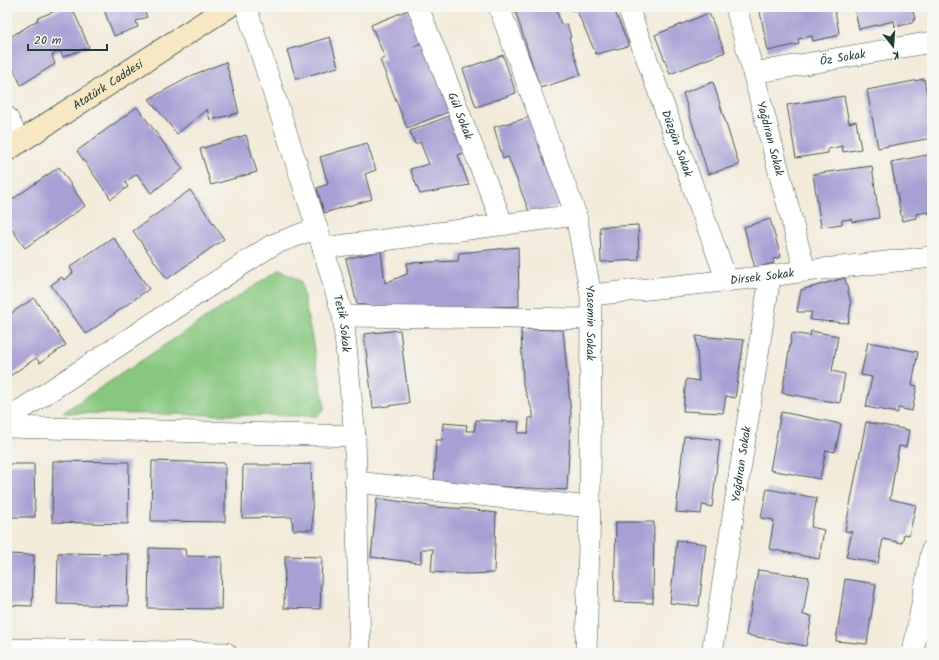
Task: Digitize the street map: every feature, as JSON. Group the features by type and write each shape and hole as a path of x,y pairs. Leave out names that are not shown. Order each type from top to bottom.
{"main road":[{"name":"Atatürk Caddesi","path":"13,146 231,8"}],"street":[{"name":"Gül Sokak","path":"418,7 503,225"},
{"name":"Yasemin Sokak","path":"499,7 576,215 591,295 590,507 586,653"},
{"name":"Düzgün Sokak","path":"628,7 727,281"},
{"name":"Yağdıran Sokak","path":"736,7 804,271"},
{"name":"Tetik Sokak","path":"231,8 317,228 343,316 355,436 360,653"},
{"name":"Öz Sokak","path":"753,73 932,42"},
{"path":"7,117 13,146"},
{"path":"324,248 576,215"},
{"path":"7,419 272,245 317,228"},
{"name":"Dirsek Sokak","path":"591,295 932,257"},
{"name":"Yağdıran Sokak","path":"712,653 770,276"},
{"path":"343,316 590,319"},
{"path":"7,427 355,436"},
{"path":"356,482 590,507"},
{"path":"913,653 932,550"},
{"path":"7,649 226,653"}],"green space":[{"path":"280,269 301,281 325,408 317,416 62,413"}],"building":[{"path":"66,7 72,7 89,47 63,57 60,51 52,55 55,64 21,85 7,55 7,39 38,20 37,18"},
{"path":"103,7 143,7 147,17 136,21 138,27 114,36"},
{"path":"514,7 550,7 551,9 556,7 561,25 567,24 571,37 569,38 581,75 540,88"},
{"path":"571,7 613,7 629,46 596,54 576,9 572,11"},
{"path":"759,7 834,7 839,32 836,36 813,41 812,36 798,39 799,44 768,51"},
{"path":"854,7 912,7 915,19 912,23 895,27 894,21 859,29"},
{"path":"408,10 421,43 413,47 425,43 451,111 407,128 380,60 385,58 371,25"},
{"path":"709,13 725,52 670,74 655,35"},
{"path":"330,37 338,67 296,79 287,50"},
{"path":"503,55 516,93 476,107 463,69"},
{"path":"226,62 239,113 210,120 207,109 177,134 149,99 195,74"},
{"path":"924,79 932,122 932,138 878,148 867,90"},
{"path":"713,82 739,165 708,174 683,93"},
{"path":"844,96 849,123 856,121 861,149 843,152 842,146 828,149 828,153 796,158 787,105"},
{"path":"137,107 183,169 151,193 137,174 125,182 128,187 111,199 77,151"},
{"path":"449,116 464,153 458,155 469,185 420,194 410,169 429,164 420,142 415,144 410,131"},
{"path":"531,117 540,149 562,206 530,214 508,157 503,159 494,127"},
{"path":"246,135 257,172 211,185 200,149"},
{"path":"367,143 376,170 365,174 372,199 324,213 317,188 328,184 320,157"},
{"path":"932,154 932,214 929,215 929,212 916,214 916,218 902,221 891,162"},
{"path":"872,166 879,218 852,222 852,219 842,220 842,224 821,227 813,174"},
{"path":"59,167 85,206 25,248 7,222 7,203"},
{"path":"190,190 224,239 167,279 133,231"},
{"path":"770,219 781,257 773,259 774,263 755,268 744,227"},
{"path":"638,225 639,260 601,262 600,227"},
{"path":"113,237 149,289 86,334 51,285 62,277 64,280 73,273 70,267"},
{"path":"518,247 519,306 409,310 357,304 346,259 381,251 385,283 407,274 407,263 458,261 459,253"},
{"path":"845,278 851,304 848,323 810,320 812,312 797,312 801,290"},
{"path":"34,298 66,345 40,363 36,358 7,378 7,316"},
{"path":"521,329 563,330 571,414 567,490 434,483 436,440 442,440 443,423 467,425 466,431 474,431 476,420 519,422 518,433 528,433 529,418 533,418 533,412 523,385"},
{"path":"400,330 409,403 373,408 364,334"},
{"path":"811,331 838,336 832,371 845,374 840,403 782,393 792,333 810,336"},
{"path":"696,336 744,340 735,398 726,396 723,413 683,411 686,379 699,381"},
{"path":"868,342 918,352 912,385 917,386 912,411 898,408 898,413 866,407 872,377 861,375"},
{"path":"781,412 841,424 835,452 826,450 820,479 770,470"},
{"path":"866,422 909,430 906,447 899,446 890,499 916,505 909,535 904,534 902,543 883,539 878,563 846,557 852,532 845,531"},
{"path":"684,436 720,440 712,507 702,505 701,514 676,512"},
{"path":"53,461 129,462 128,524 52,522"},
{"path":"152,461 225,463 225,522 151,521"},
{"path":"7,464 34,464 35,517 7,517"},
{"path":"311,464 313,530 293,530 292,517 242,518 243,465"},
{"path":"767,489 817,498 811,527 824,530 819,559 769,549 774,520 761,518"},
{"path":"377,498 435,507 470,509 496,513 494,573 466,574 431,572 433,549 421,549 421,563 371,557"},
{"path":"616,522 654,522 653,603 614,602"},
{"path":"677,540 706,544 699,606 670,603"},
{"path":"149,548 185,549 186,556 222,557 221,609 148,608"},
{"path":"58,553 129,554 128,606 57,604"},
{"path":"7,554 34,555 32,606 7,605"},
{"path":"285,556 322,557 320,609 284,608"},
{"path":"758,570 809,577 803,615 812,616 806,646 746,635"},
{"path":"845,579 876,584 867,644 836,641"}]}
